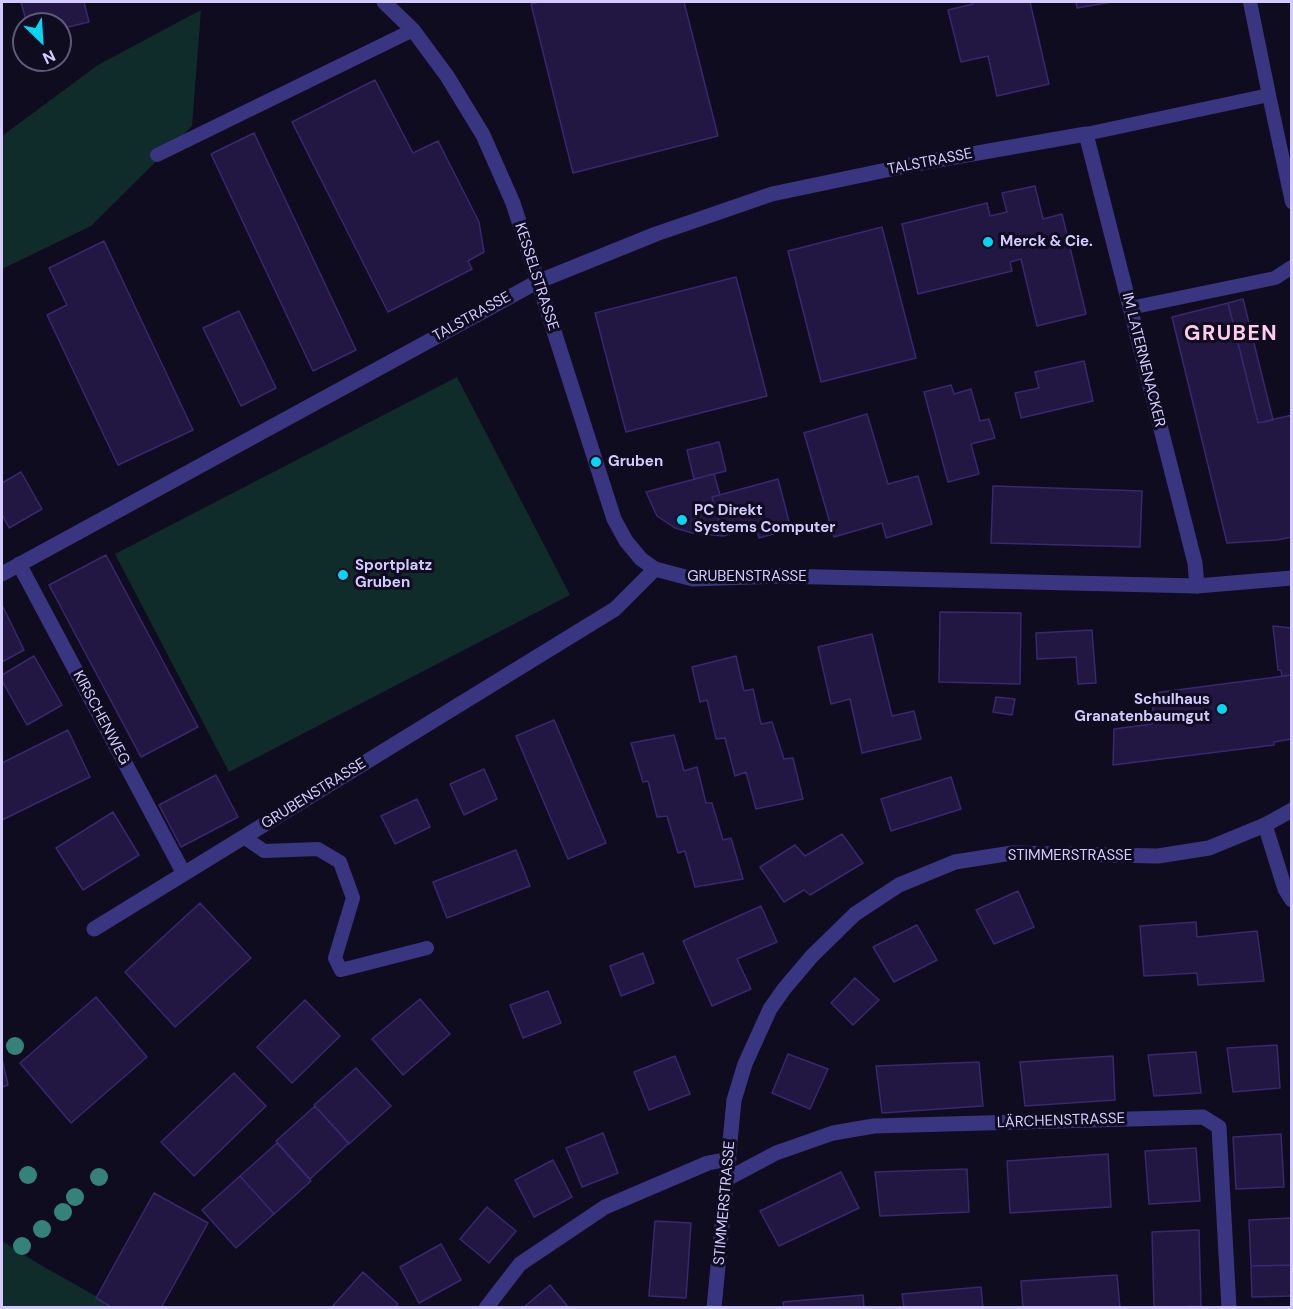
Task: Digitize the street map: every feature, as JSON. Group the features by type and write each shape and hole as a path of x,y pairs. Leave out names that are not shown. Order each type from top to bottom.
{"street":[{"name":"KESSELSTRASSE","path":"384,2 413,30 447,76 483,135 513,203 614,519 626,541 641,559 655,569"},
{"name":"TALSTRASSE","path":"2,574 537,282 656,234 772,194 915,164 1086,134"},
{"name":"IM LATERNENACKER","path":"1086,134 1196,563 1197,586"},
{"name":"KIRSCHENWEG","path":"19,564 183,872"},
{"name":"GRUBENSTRASSE","path":"94,929 183,872 244,837 615,609 655,569 693,579 779,576 1197,586 1292,578"},
{"name":"STIMMERSTRASSE","path":"714,1308 729,1178 734,1100 751,1047 770,1009 812,956 855,914 899,885 955,862 1012,853 1158,856 1199,850 1265,825 1292,810"},
{"path":"1265,825 1285,889 1292,900"},
{"name":"LÄRCHENSTRASSE","path":"729,1178 776,1153 833,1133 874,1126 1203,1116 1219,1127 1229,1308"},
{"path":"486,1308 520,1264 605,1207 708,1163 729,1159"}],"lane":[{"path":"1250,2 1292,202"},
{"path":"157,155 413,30"},
{"path":"1086,134 1269,95"},
{"path":"1130,308 1275,278 1292,267"},
{"path":"244,837 264,851 318,849 340,862 353,898 335,958 341,970 427,948"}],"green space":[{"path":"201,10 192,126 91,226 2,269 2,136 98,65"},
{"name":"Sportplatz Gruben","path":"457,377 570,595 229,772 115,554"},
{"path":"2,1241 39,1264 115,1307 2,1307"}],"building":[{"path":"21,2 84,2 89,22 72,26 72,12 24,12"},
{"path":"540,2 684,2 718,136 573,173 531,4"},
{"path":"972,2 1030,2 1049,84 997,96 988,56 961,62 948,10 973,4"},
{"path":"1076,2 1112,2 1077,8"},
{"path":"375,80 413,153 438,141 479,222 484,252 468,261 472,269 388,312 292,122"},
{"path":"254,133 356,350 313,371 211,154"},
{"name":"Merck & Cie.","path":"1035,186 1043,219 1062,214 1086,314 1037,326 1021,259 1010,262 1012,271 918,294 902,224 987,203 990,216 1007,212 1002,193"},
{"path":"882,227 916,358 821,382 788,251"},
{"path":"104,241 193,430 118,465 47,315 67,305 49,268"},
{"path":"736,277 767,396 626,432 595,313"},
{"path":"1243,299 1273,420 1258,423 1228,303"},
{"path":"1228,303 1258,423 1292,415 1292,537 1227,543 1172,317"},
{"path":"239,311 276,388 241,406 203,328"},
{"path":"1084,361 1093,401 1021,418 1015,393 1039,388 1035,372"},
{"path":"951,385 954,394 971,389 980,421 989,419 995,438 971,444 979,474 948,482 924,392"},
{"path":"867,414 888,484 918,476 932,524 886,538 882,523 834,537 804,433"},
{"path":"719,442 726,471 694,479 687,450"},
{"path":"21,472 42,509 9,528 2,514 2,483"},
{"path":"714,474 720,495 712,497 723,536 692,533 675,528 657,516 646,492"},
{"path":"778,479 791,529 759,538 756,527 723,536 712,497"},
{"path":"993,486 1142,491 1140,547 991,543"},
{"path":"106,555 198,727 141,757 49,585"},
{"path":"2,605 24,650 2,662"},
{"path":"940,612 1021,613 1020,684 939,682"},
{"path":"1273,626 1292,628 1292,675 1282,676 1281,670 1278,670"},
{"path":"1092,630 1096,683 1078,684 1076,657 1037,659 1036,633"},
{"path":"872,634 892,716 914,711 921,739 862,753 850,699 831,704 818,647"},
{"path":"34,656 62,705 27,725 2,681 2,675"},
{"path":"736,656 744,691 753,689 761,724 772,722 784,759 793,758 803,799 756,809 746,772 735,776 725,738 716,739 707,700 700,702 692,667"},
{"name":"Schulhaus Granatenbaumgut","path":"1292,675 1292,739 1274,742 1274,745 1113,765 1114,729 1152,724 1154,693"},
{"path":"996,697 1015,699 1012,715 993,712"},
{"path":"554,720 606,843 568,859 516,736"},
{"path":"68,730 90,777 2,820 2,763"},
{"path":"674,735 684,771 697,767 706,803 712,803 723,840 731,838 743,879 695,887 685,851 678,853 667,816 657,817 648,781 643,782 631,743"},
{"path":"484,769 497,799 464,815 450,784"},
{"path":"216,775 238,817 181,847 159,805"},
{"path":"951,777 961,809 891,831 881,799"},
{"path":"417,799 430,827 395,844 381,816"},
{"path":"113,812 139,855 83,890 56,848"},
{"path":"842,834 863,863 810,895 804,890 784,902 760,867 795,845 805,856"},
{"path":"516,850 530,886 447,918 433,882"},
{"path":"1018,891 1034,927 994,944 976,910"},
{"path":"200,903 251,958 175,1027 125,972"},
{"path":"761,906 777,942 737,959 751,989 712,1006 683,941"},
{"path":"1196,922 1197,937 1257,931 1264,981 1198,985 1197,973 1144,976 1140,926"},
{"path":"917,925 937,960 894,982 873,947"},
{"path":"643,953 654,983 621,996 610,966"},
{"path":"855,978 879,1000 853,1025 831,1003"},
{"path":"548,991 561,1023 523,1038 510,1005"},
{"path":"96,997 147,1057 71,1123 20,1063"},
{"path":"420,999 450,1034 403,1075 372,1039"},
{"path":"305,1000 340,1036 292,1083 257,1047"},
{"path":"1277,1045 1280,1088 1233,1092 1227,1048"},
{"path":"1196,1052 1201,1093 1154,1096 1148,1055"},
{"path":"788,1054 828,1069 810,1109 772,1093"},
{"path":"675,1056 690,1094 649,1110 634,1072"},
{"path":"1113,1056 1115,1100 1025,1106 1020,1062"},
{"path":"2,1059 8,1085 2,1087"},
{"path":"979,1062 983,1106 882,1113 876,1066"},
{"path":"356,1068 391,1106 349,1144 314,1105"},
{"path":"234,1073 266,1106 194,1176 161,1142"},
{"path":"315,1106 349,1143 310,1179 276,1141"},
{"path":"603,1133 618,1173 582,1187 566,1148"},
{"path":"1281,1134 1284,1187 1236,1189 1233,1137"},
{"path":"277,1143 311,1181 274,1214 240,1176"},
{"path":"1196,1148 1200,1201 1149,1204 1145,1151"},
{"path":"1108,1154 1111,1207 1010,1213 1007,1161"},
{"path":"553,1160 572,1197 534,1217 515,1180"},
{"path":"967,1169 969,1212 880,1216 875,1172"},
{"path":"841,1172 859,1208 779,1246 760,1211"},
{"path":"240,1176 274,1214 236,1248 202,1210"},
{"path":"154,1193 208,1223 161,1308 113,1308 96,1298"},
{"path":"487,1207 516,1231 489,1263 460,1239"},
{"path":"1292,1218 1292,1265 1251,1266 1249,1220"},
{"path":"655,1221 691,1223 686,1298 649,1296"},
{"path":"1199,1230 1201,1306 1154,1308 1152,1232"},
{"path":"441,1244 461,1280 419,1303 400,1267"},
{"path":"1292,1265 1292,1296 1252,1297 1251,1266"},
{"path":"363,1272 398,1304 394,1308 331,1308"},
{"path":"1117,1275 1120,1308 1023,1308 1021,1281"},
{"path":"550,1285 569,1308 523,1308"},
{"path":"981,1287 983,1308 904,1308 902,1294"},
{"path":"863,1295 864,1308 784,1308 783,1302"}],"place":[{"name":"Merck & Cie.","path":"988,242"},
{"name":"Gruben","path":"596,462"},
{"name":"PC Direkt Systems Computer","path":"682,520"},
{"name":"Sportplatz Gruben","path":"343,575"},
{"name":"Schulhaus Granatenbaumgut","path":"1222,709"}],"district":[{"name":"GRUBEN","path":"1231,334"}]}
